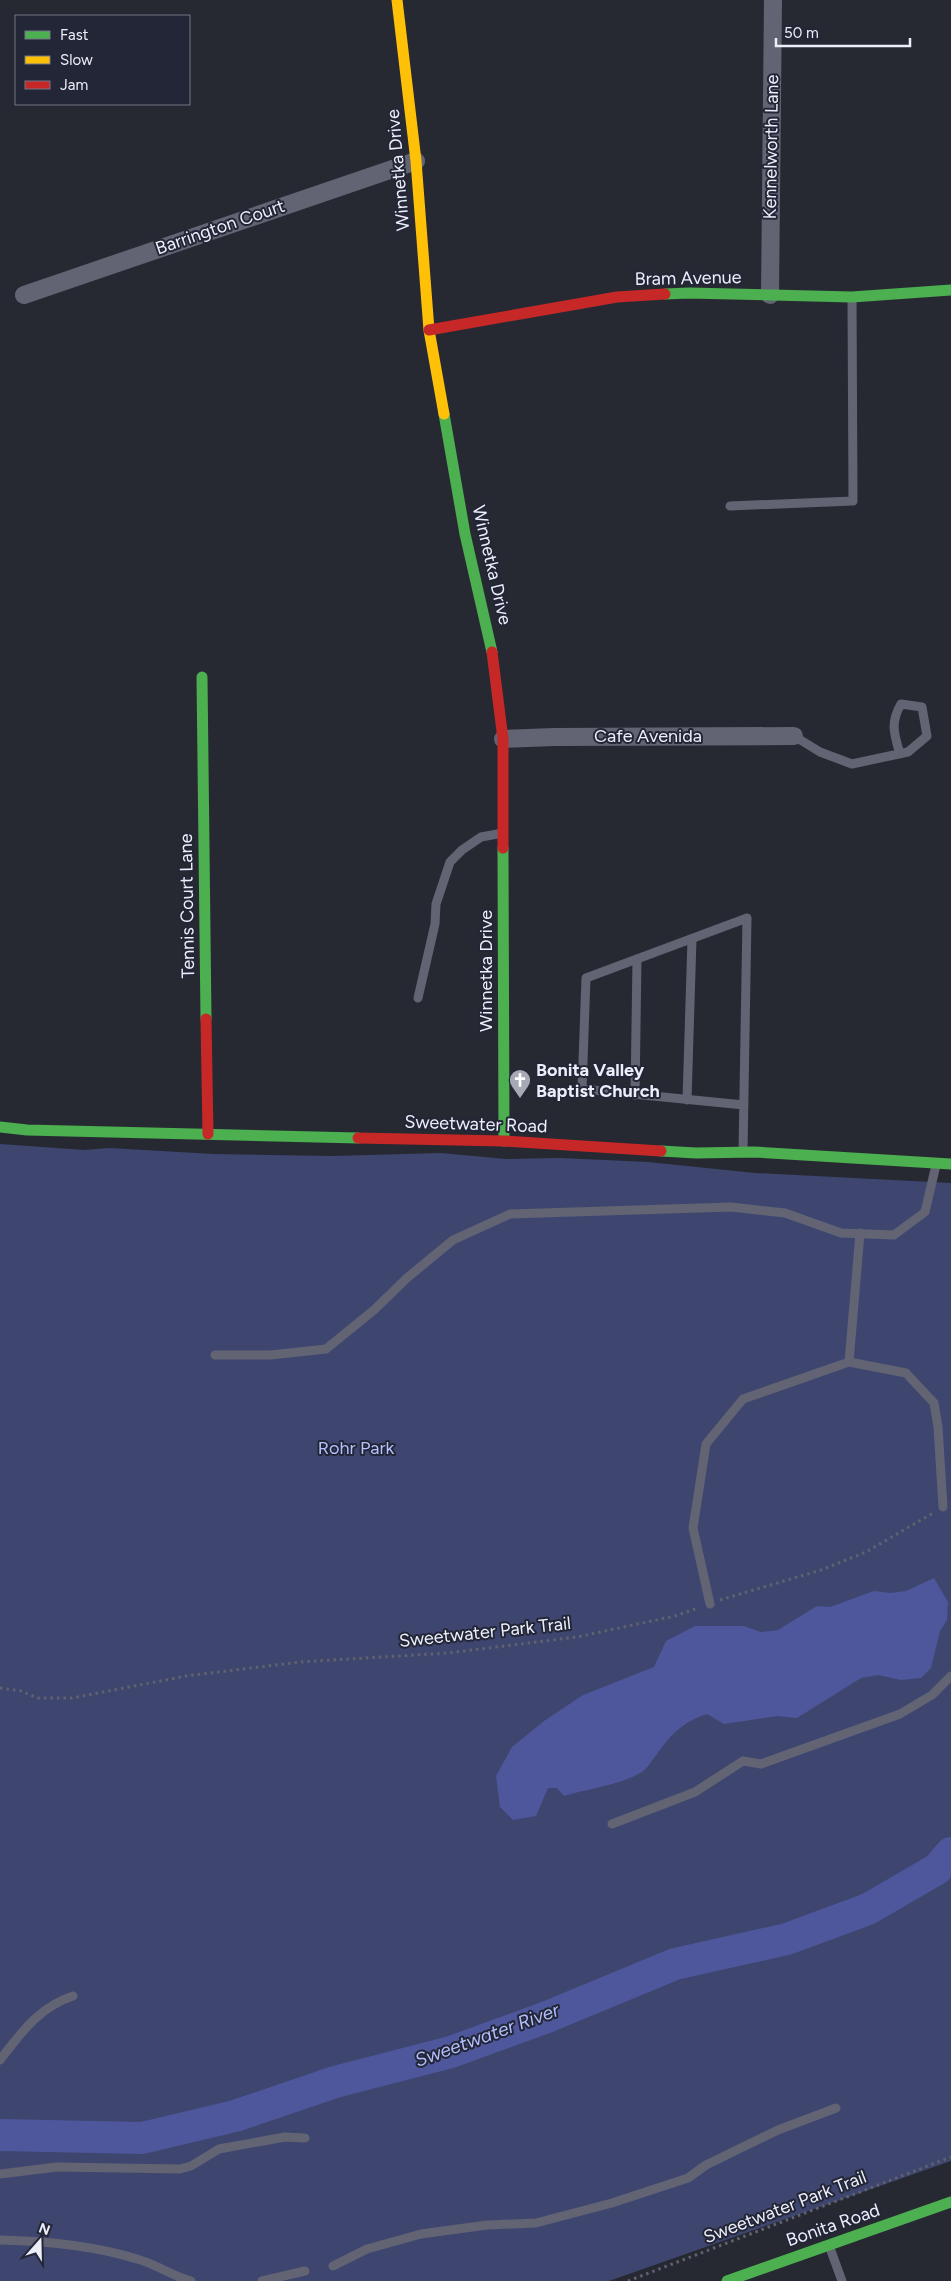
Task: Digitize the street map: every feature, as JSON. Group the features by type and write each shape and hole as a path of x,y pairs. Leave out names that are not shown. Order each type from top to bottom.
{"street":[{"name":"Winnetka Drive","path":"397,0 416,161 429,330 465,534 495,664 503,739 504,1141"},
{"name":"Kennelworth Lane","path":"770,295 773,0"},
{"name":"Barrington Court","path":"24,295 416,161"},
{"name":"Bram Avenue","path":"429,330 617,297 689,293 852,297 951,290"},
{"name":"Tennis Court Lane","path":"202,678 208,1134"},
{"name":"Cafe Avenida","path":"503,739 794,736"},
{"name":"Sweetwater Road","path":"0,1127 504,1141 951,1164"},
{"name":"Bonita Road","path":"727,2281 951,2202"}],"lane":[{"path":"730,506 854,501 852,297"},
{"path":"794,736 820,752 852,764 900,754 908,752 927,736 922,707 901,704 893,717 895,738 900,754"},
{"path":"418,998 435,924 436,904 450,862 462,850 481,837 503,833"},
{"path":"743,1152 744,1105 747,918 586,978 582,1089 744,1105"},
{"path":"687,1100 692,938"},
{"path":"635,1095 637,959"},
{"path":"215,1355 271,1355 326,1349 374,1310 407,1278 453,1240 510,1214 731,1207 785,1214 841,1233 894,1235 925,1212 936,1162"},
{"path":"849,1362 860,1234"},
{"path":"710,1604 693,1528 706,1444 743,1399 849,1362 906,1373 934,1403 938,1427 943,1507"},
{"path":"612,1824 695,1792 743,1761 761,1764 900,1714 932,1695 951,1676"},
{"path":"0,2060 31,2020 54,2004 73,1996"},
{"path":"333,2266 367,2249 421,2234 487,2225 536,2223 612,2203 688,2178 706,2166 778,2130 836,2108"},
{"path":"0,2174 57,2167 180,2169 192,2166 219,2148 285,2137 305,2138"},
{"path":"0,2240 42,2241 99,2248 140,2259 191,2281"},
{"path":"829,2245 842,2281"},
{"path":"262,2281 305,2271"}],"path":[{"name":"Sweetwater Park Trail","path":"0,1688 21,1691 38,1698 72,1698 186,1676 300,1662 448,1653 577,1637 675,1616 821,1570 866,1552 943,1507"},
{"name":"Sweetwater Park Trail","path":"628,2281 951,2157"}],"green space":[{"name":"Rohr Park","path":"0,1144 85,1150 109,1148 213,1154 333,1156 441,1153 506,1159 560,1158 648,1162 755,1173 951,1183 951,2161 609,2281 0,2281"}],"shaded area":[{"path":"934,1578 948,1602 947,1620 940,1631 931,1668 921,1678 901,1680 878,1675 861,1678 797,1718 778,1716 724,1724 707,1714 679,1729 646,1768 633,1777 614,1784 564,1796 557,1788 548,1788 536,1816 513,1820 500,1807 496,1776 512,1747 544,1721 583,1695 654,1667 666,1641 695,1626 744,1626 761,1632 778,1630 817,1606 830,1607 874,1591 891,1593 906,1591"},
{"path":"0,2123 112,2126 111,2134 0,2130"}],"waterway":[{"name":"Sweetwater River","path":"0,2135 142,2138 235,2116 335,2082 451,2052 547,2017 675,1964 787,1939 868,1909 937,1869 951,1853"}],"traffic: fast":[{"path":"665,294 852,297 951,290"},
{"path":"444,414 465,534 492,652"},
{"path":"202,677 206,1019"},
{"path":"503,848 504,1141"},
{"path":"0,1127 27,1130 358,1138"},
{"path":"661,1151 696,1153 754,1152 951,1164"},
{"path":"727,2281 951,2202"}],"traffic: slow":[{"path":"397,0 416,161 429,330 444,414"}],"traffic: jam":[{"path":"429,330 617,297 665,294"},
{"path":"492,652 503,739 503,848"},
{"path":"206,1019 208,1134"},
{"path":"358,1138 504,1141 661,1151"}],"place":[{"name":"Bonita Valley Baptist Church","path":"520,1099"}]}
